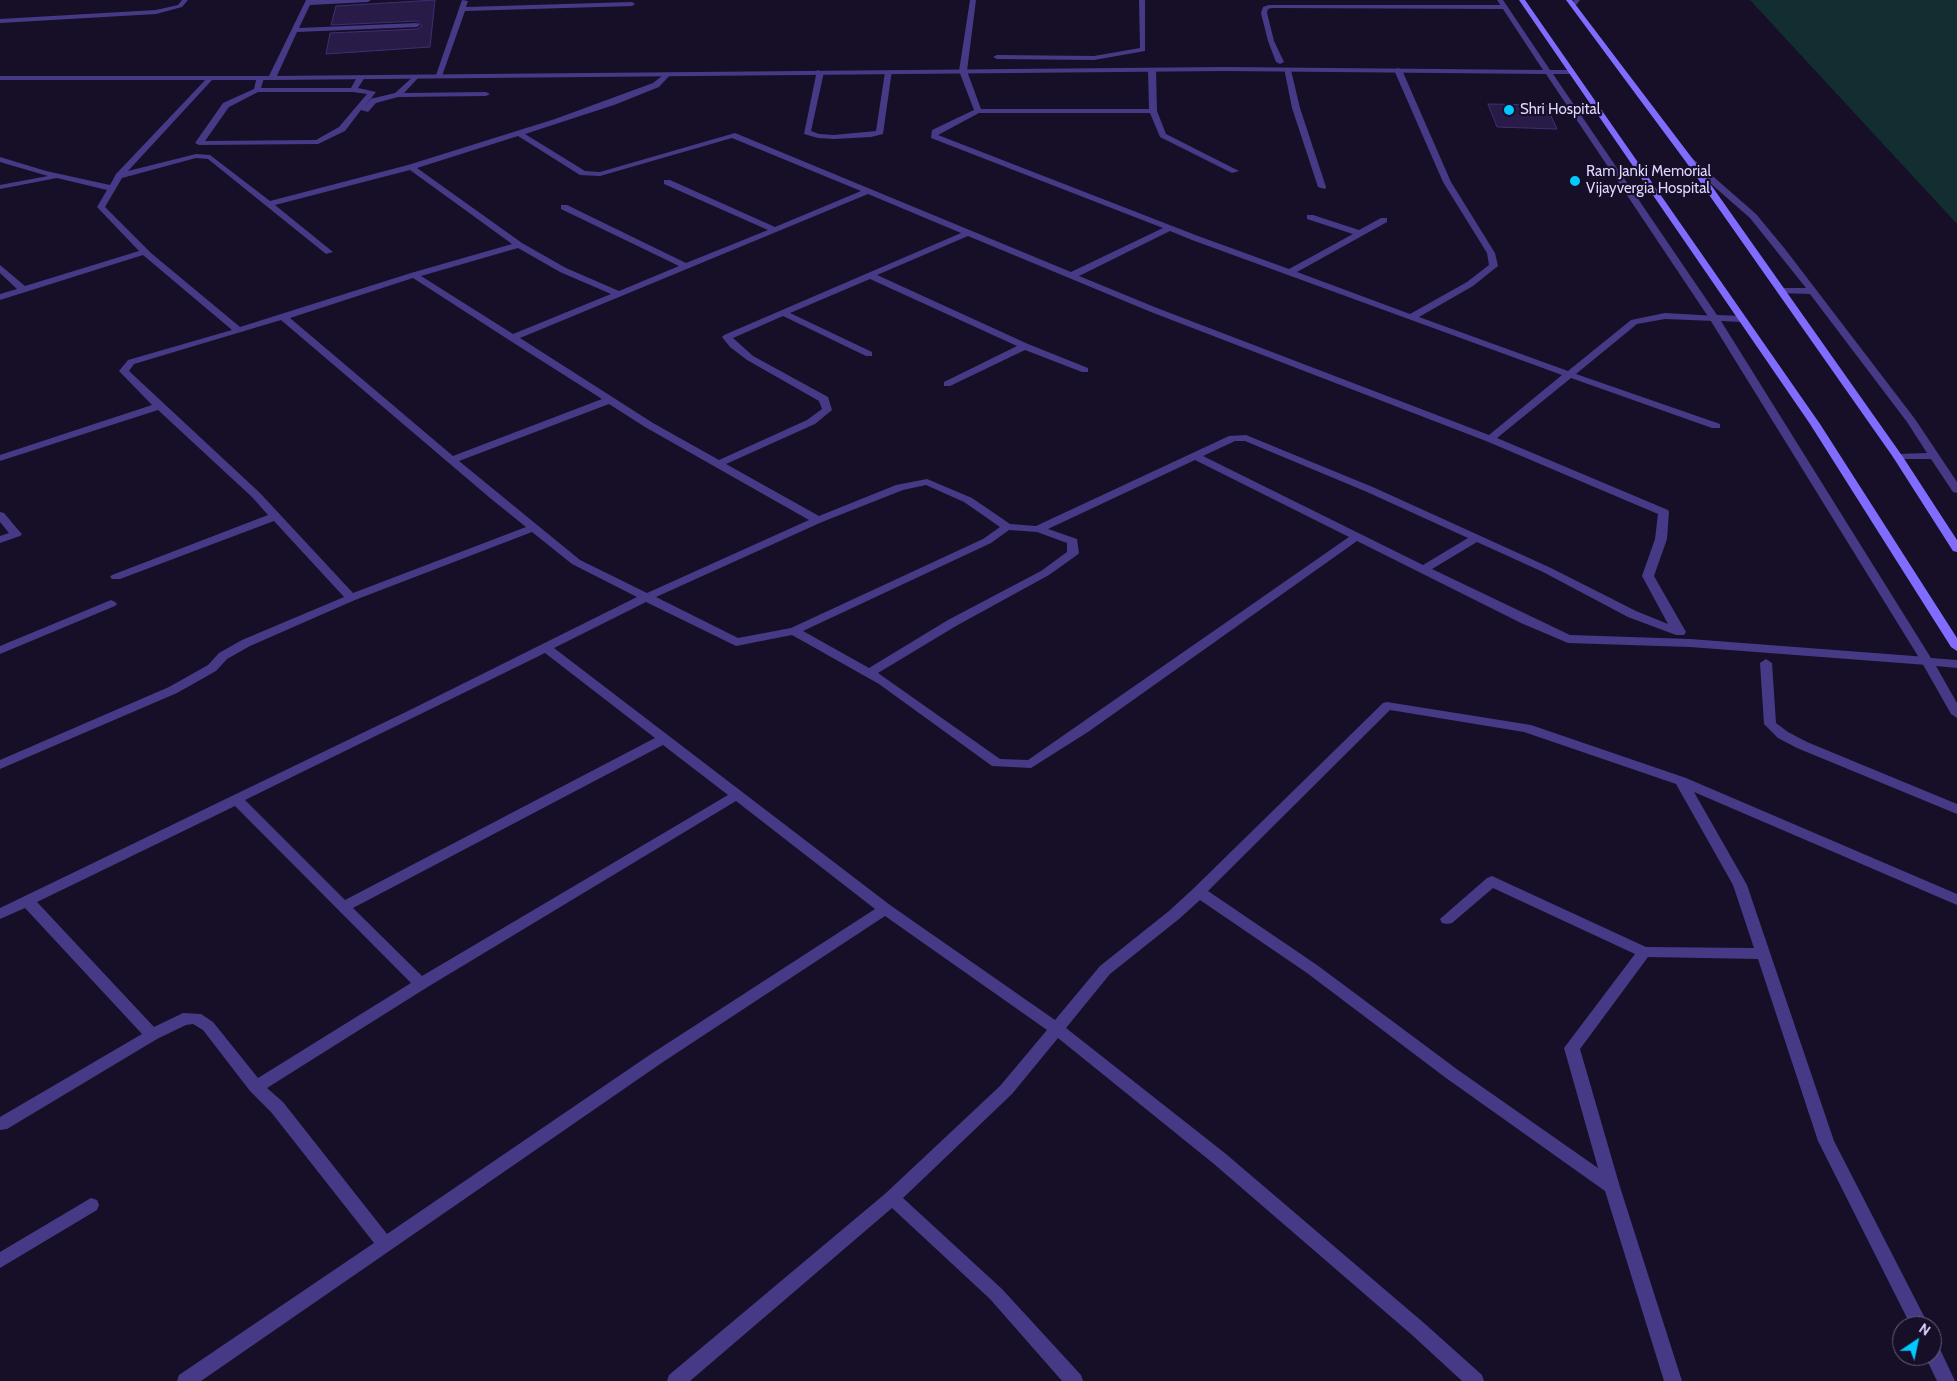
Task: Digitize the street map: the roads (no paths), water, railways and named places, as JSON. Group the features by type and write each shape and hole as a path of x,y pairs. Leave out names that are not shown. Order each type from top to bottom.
{"main road":[{"path":"1522,0 1815,424 1957,647"},
{"path":"1573,2 1689,160 1898,457 1957,549"}],"street":[{"path":"0,20 156,12 180,6 185,0"},
{"path":"272,78 308,2 368,0"},
{"path":"438,76 465,0"},
{"path":"973,0 963,71 978,111"},
{"path":"997,57 1094,58 1143,50 1142,0"},
{"path":"462,8 632,4"},
{"path":"1280,62 1271,41 1264,13 1265,8 1270,6 1502,4 1714,318 1927,661 1957,714"},
{"path":"296,30 417,25"},
{"path":"1152,70 1153,111 1163,135 1235,171"},
{"path":"0,78 272,78 1152,70 1570,72"},
{"path":"1287,70 1296,108 1322,187"},
{"path":"1398,70 1447,182 1491,254 1494,266 1470,284 1411,317"},
{"path":"820,72 806,132 818,136 834,137 871,135 880,132 889,72"},
{"path":"269,204 411,167 611,103 656,85 666,74"},
{"path":"353,90 361,77"},
{"path":"398,95 415,77"},
{"path":"209,78 119,176 101,207 145,252 239,331"},
{"path":"257,90 260,78"},
{"path":"257,90 353,90 372,92 342,129 318,142 310,144 199,143 226,105 257,90"},
{"path":"338,138 373,101 398,95 486,94"},
{"path":"1153,111 978,111 935,132 934,136 1170,228 1570,375 1716,426"},
{"path":"518,133 583,173 600,174 749,130"},
{"path":"732,135 1154,310 1490,440 1664,512 1660,539 1648,576 1678,630 1690,643"},
{"path":"119,176 196,156 210,157 328,252"},
{"path":"0,159 60,177 112,188"},
{"path":"1689,160 1753,216 1911,421 1957,490"},
{"path":"411,167 519,245 563,270 619,294"},
{"path":"0,187 60,177"},
{"path":"667,182 776,230"},
{"path":"512,338 867,192"},
{"path":"564,207 685,266"},
{"path":"1310,217 1359,233"},
{"path":"1290,272 1384,220"},
{"path":"1071,276 1170,228"},
{"path":"718,464 811,422 826,410 824,399 750,358 733,345 727,337 968,234"},
{"path":"351,598 256,495 159,406 124,371 131,362 239,331 414,275 519,245"},
{"path":"0,297 145,252"},
{"path":"0,268 24,290"},
{"path":"414,275 609,400 818,520"},
{"path":"871,276 1025,346 1085,370"},
{"path":"1781,291 1812,291"},
{"path":"783,313 869,354"},
{"path":"1490,440 1634,322 1665,316 1742,319"},
{"path":"282,317 576,562 736,642 794,630 987,542 1007,527"},
{"path":"947,384 1025,346"},
{"path":"452,460 609,400"},
{"path":"0,458 159,406"},
{"path":"1038,529 1233,438 1246,438 1371,490 1547,570 1632,614 1678,630"},
{"path":"1195,456 1568,639 1690,643 1873,655 1957,664"},
{"path":"1898,457 1933,456"},
{"path":"0,914 646,596 818,520 900,487 927,482 968,500 1007,527 1038,529 1073,541 1073,553 1045,573 952,624 869,673"},
{"path":"0,515 16,534 0,540"},
{"path":"116,577 276,516"},
{"path":"0,765 173,690 212,668 223,656 246,643 351,598 534,528"},
{"path":"794,630 869,673 997,763 1031,764 1084,729 1357,536"},
{"path":"1424,569 1476,538"},
{"path":"0,650 111,604"},
{"path":"545,647 885,909 1057,1029 1220,1159 1418,1329 1475,1381"},
{"path":"1766,663 1770,724 1784,735 1957,809"},
{"path":"676,1381 892,1198 1006,1090 1105,970 1200,892 1387,706 1526,728 1681,780 1957,900"},
{"path":"343,907 664,739"},
{"path":"1681,780 1740,885 1826,1141 1915,1316"},
{"path":"256,1087 421,984 737,795"},
{"path":"236,799 421,984"},
{"path":"1447,919 1492,881 1644,952 1763,954"},
{"path":"1200,892 1312,970 1452,1074 1612,1187"},
{"path":"27,901 152,1035"},
{"path":"186,1381 657,1058 850,930 885,909"},
{"path":"1644,952 1572,1048 1612,1187 1673,1381"},
{"path":"1,1124 152,1035 183,1019 196,1018 208,1026 256,1087 277,1107 386,1245"},
{"path":"892,1198 996,1294 1074,1381"},
{"path":"0,1261 91,1206"},
{"path":"1939,1366 1946,1381"}],"place":[{"name":"Shri Hospital","path":"1509,110"},
{"name":"Ram Janki Memorial Vijayvergia Hospital","path":"1575,181"}]}
